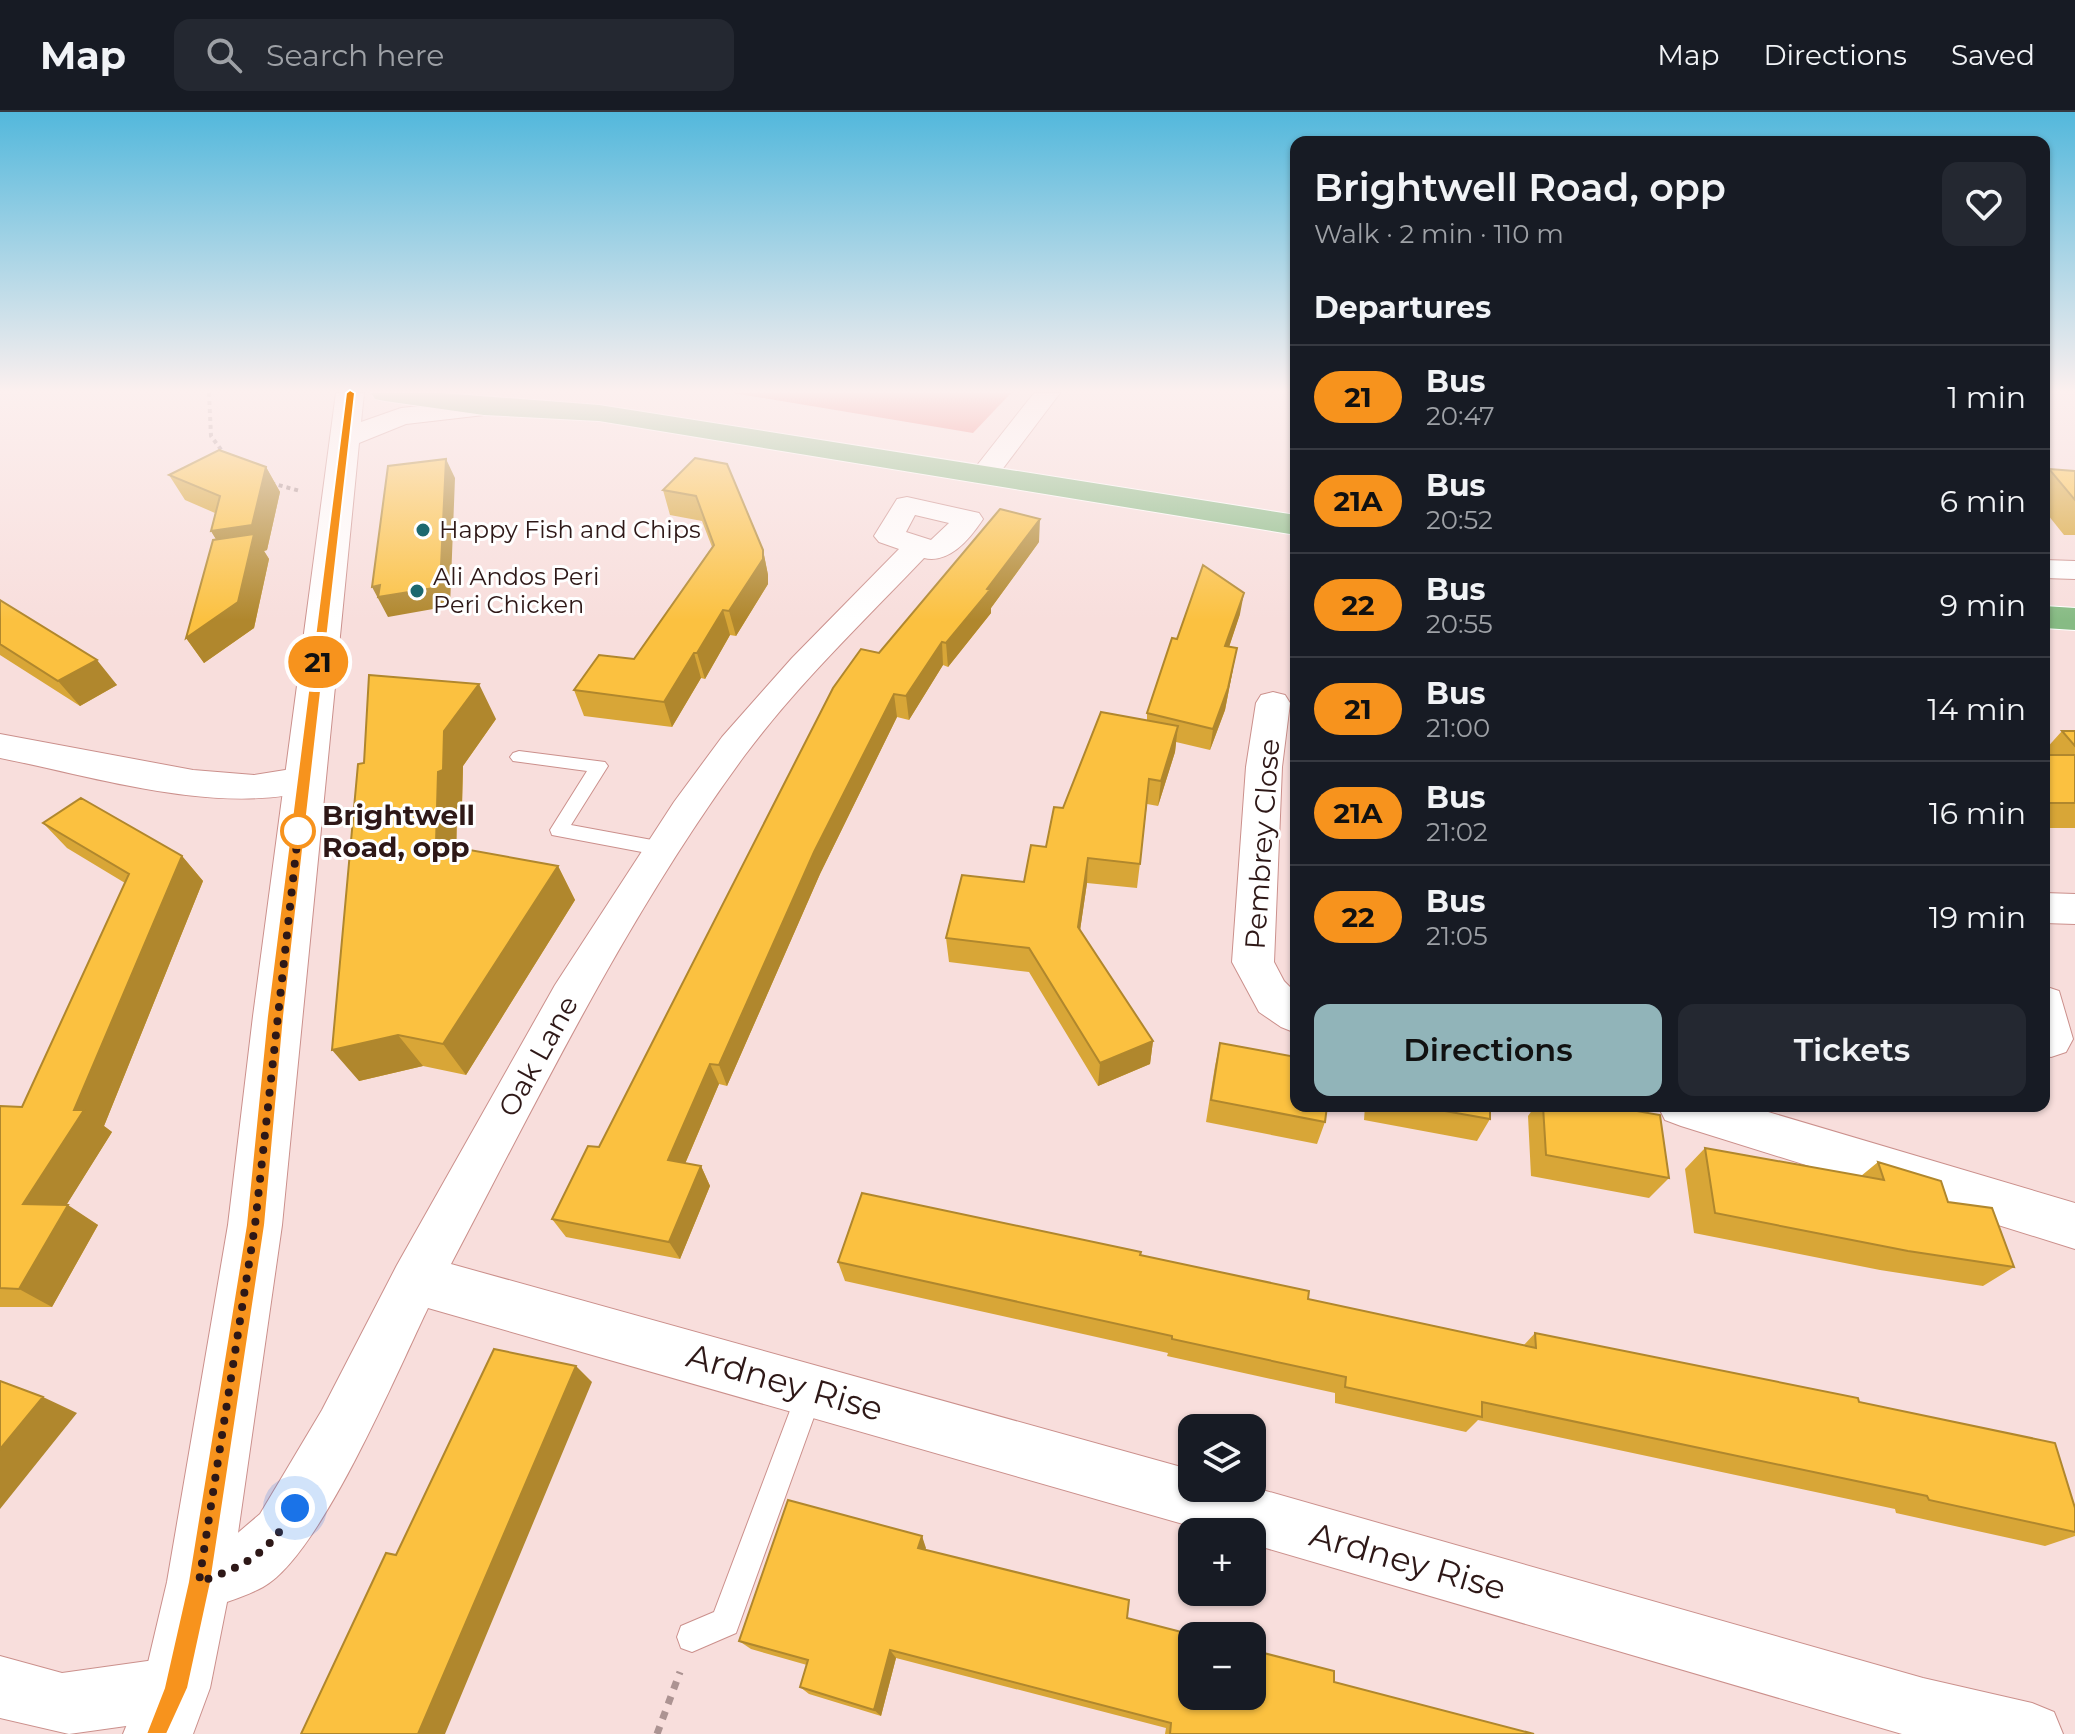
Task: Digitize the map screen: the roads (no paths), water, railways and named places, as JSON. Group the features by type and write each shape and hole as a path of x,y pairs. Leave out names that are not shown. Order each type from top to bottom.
{"highway":[{"path":"957,469 1290,524"},
{"path":"2050,617 2075,619"}],"street":[{"path":"0,1687 62,1704 167,1711 199,1582 255,1225 341,469"},
{"path":"985,473 988,469"},
{"name":"Oak Lane","path":"199,1582 244,1566 280,1534 341,1429 415,1282 570,997 663,849 734,745 804,665 919,546"},
{"path":"2050,569 2075,570"},
{"name":"Pembrey Close","path":"1273,703 1264,767 1253,962 1261,986 1290,1012"},
{"path":"0,746 193,783 254,788 304,780"},
{"path":"2050,908 2075,909"},
{"path":"1701,1112 2075,1226"},
{"name":"Ardney Rise","path":"415,1282 443,1286 812,1389 1923,1709 2032,1734"}],"lane":[{"path":"519,757 599,766 559,830 663,849"},
{"path":"692,1637 725,1622 812,1389"}],"place":[{"name":"Happy Fish and Chips","path":"423,530"},
{"name":"Ali Andos Peri Peri Chicken","path":"417,591"},
{"name":"Brightwell Road, opp","path":"298,831"}]}
